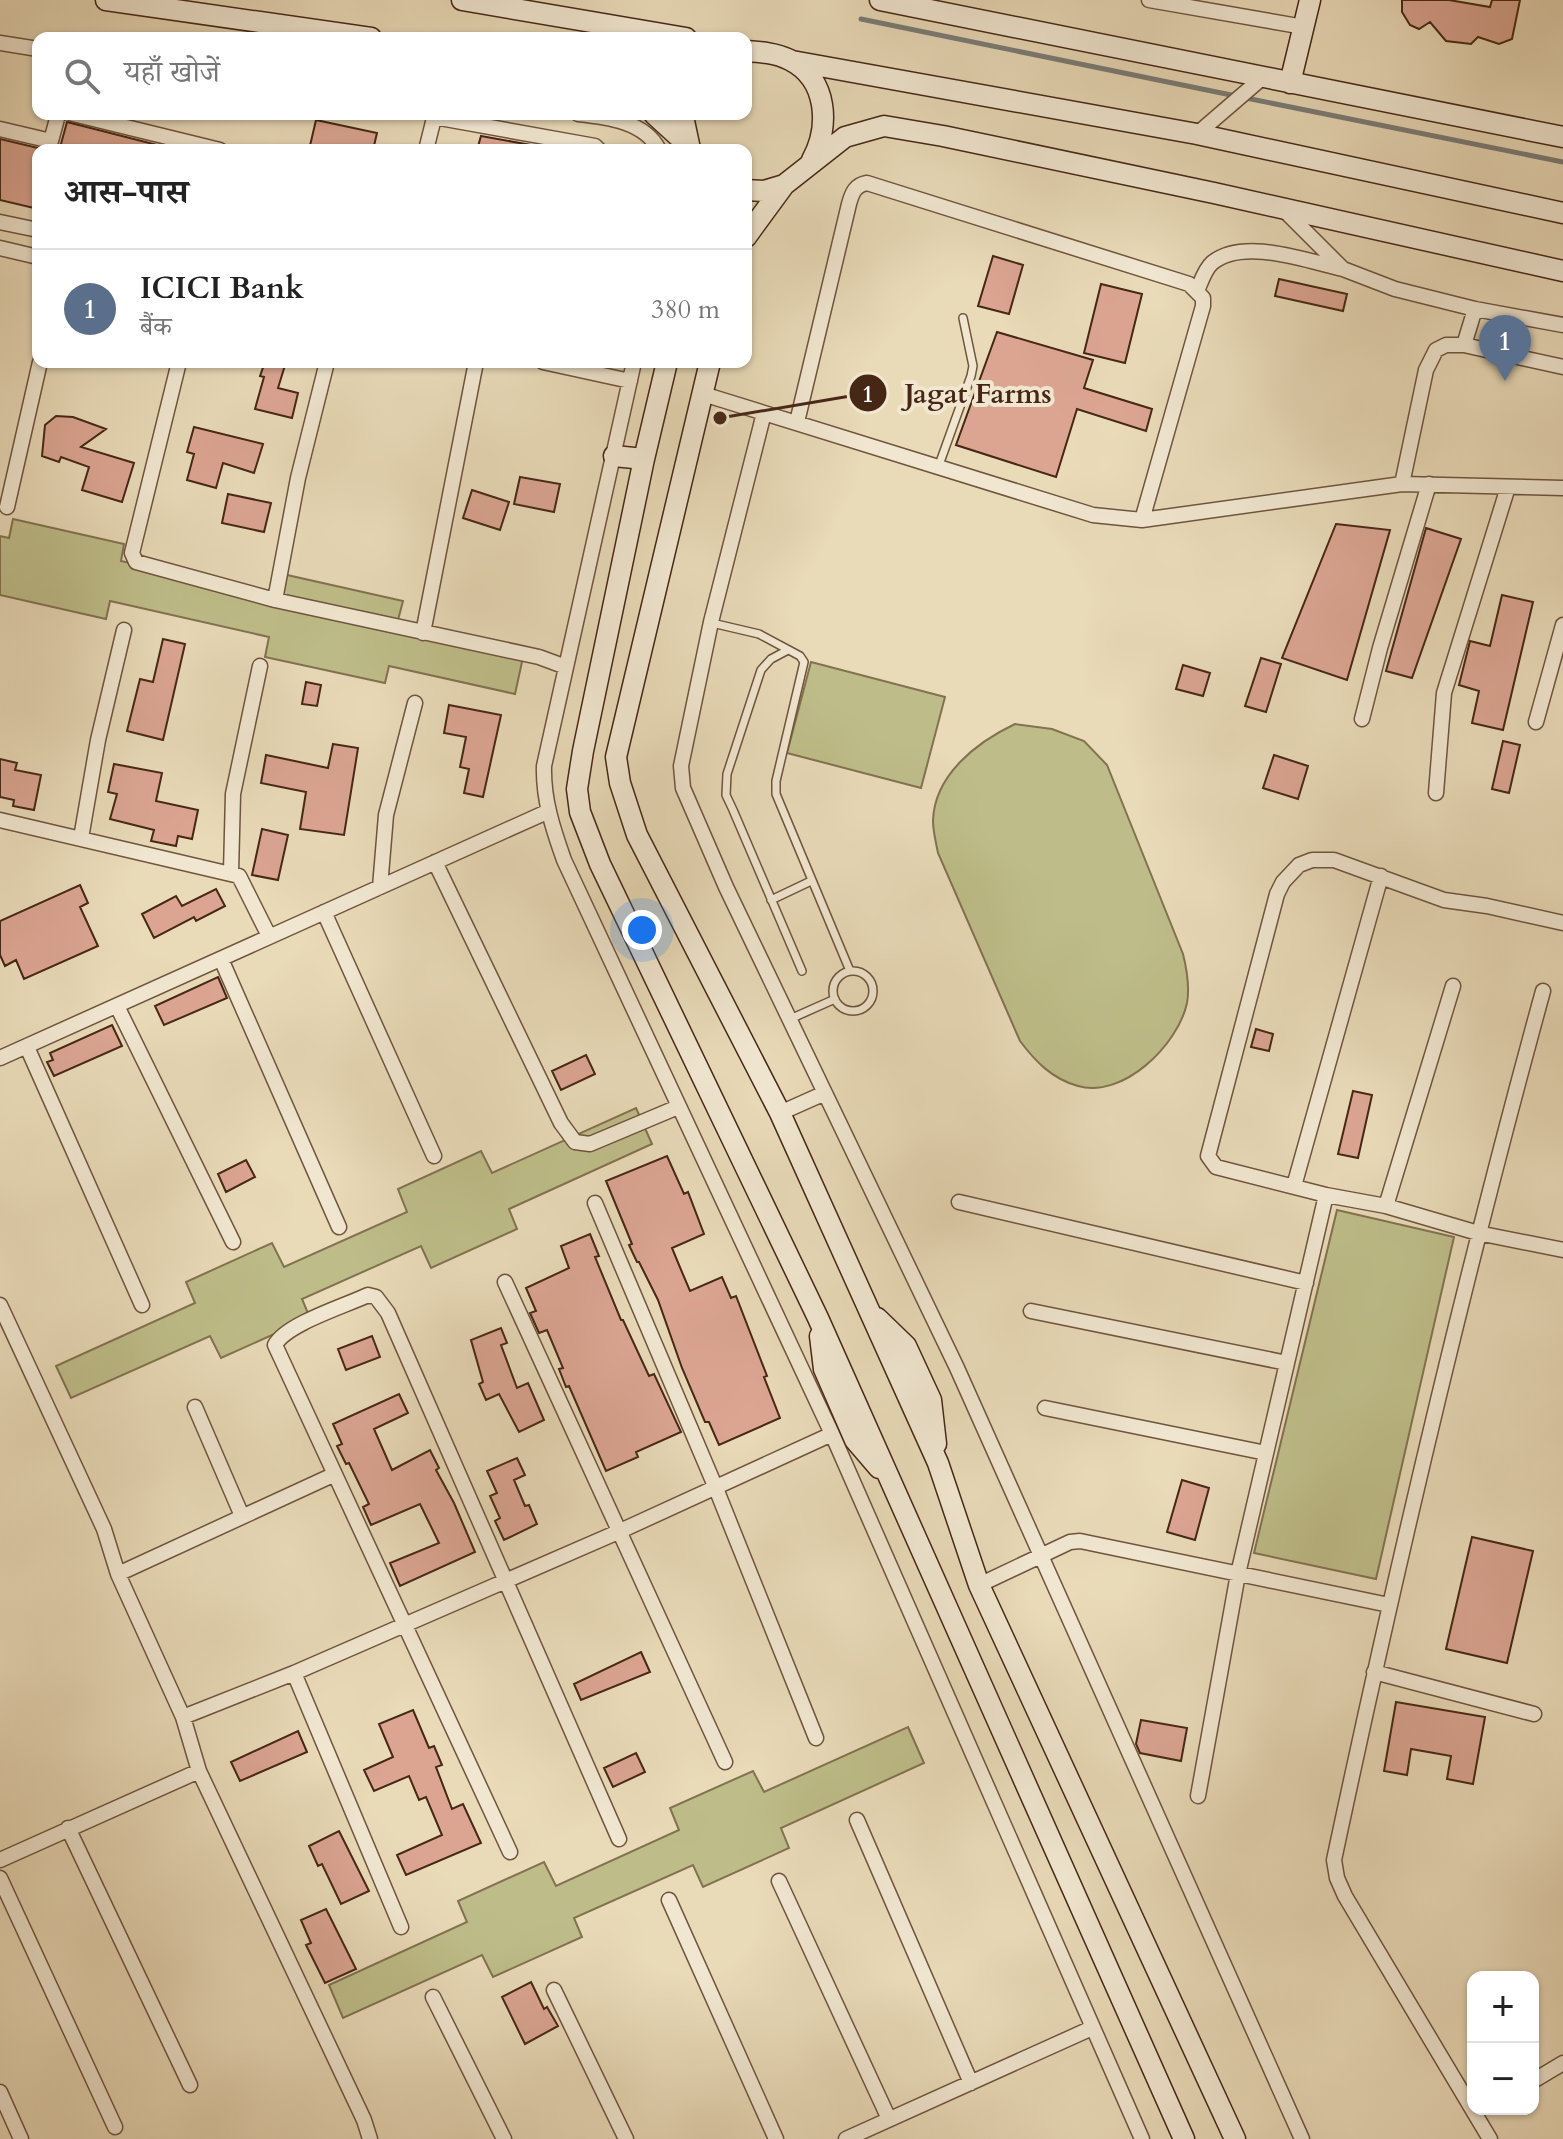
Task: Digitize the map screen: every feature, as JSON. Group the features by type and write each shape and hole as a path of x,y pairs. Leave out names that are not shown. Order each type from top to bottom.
{"street":[{"path":"106,0 328,32"},
{"path":"462,0 651,32"},
{"path":"880,0 1255,84 1290,83 1563,137"},
{"path":"1149,0 1304,27"},
{"path":"1290,83 1310,0"},
{"path":"272,32 285,26"},
{"path":"0,43 32,48"},
{"path":"752,52 1197,134 1563,213"},
{"path":"792,61 809,76 821,97 825,120 821,143 810,164"},
{"path":"1197,134 1255,84"},
{"path":"0,129 51,141 57,120"},
{"path":"98,120 196,144"},
{"path":"427,144 433,120"},
{"path":"455,120 584,144"},
{"path":"616,120 638,129 656,144"},
{"path":"660,120 686,144"},
{"path":"686,120 689,144"},
{"path":"752,229 784,185 810,164 845,137 884,126 943,136 1563,271"},
{"path":"797,422 853,192 860,184 879,187 1189,284 1203,298 1142,520"},
{"path":"752,190 764,191 784,185"},
{"path":"1282,209 1343,269"},
{"path":"0,222 32,229"},
{"path":"0,248 32,256"},
{"path":"1197,291 1210,265 1225,255 1257,250 1343,269 1395,289 1475,309 1563,325"},
{"path":"1464,345 1475,309"},
{"path":"1402,484 1430,357 1436,350 1446,345 1464,345 1563,367"},
{"path":"7,507 39,368"},
{"path":"177,368 142,505 133,558 140,564 275,600 539,657 566,667"},
{"path":"275,600 298,478 326,368"},
{"path":"423,633 475,368"},
{"path":"570,368 630,381"},
{"path":"633,368 544,766 543,788 549,811 564,860 832,1434 1142,2139"},
{"path":"666,368 583,751 577,789 580,812 600,864 897,1490 1184,2139"},
{"path":"709,368 616,757 620,783 637,835 780,1113 869,1309 906,1346 931,1400 938,1463 979,1585 1235,2139"},
{"path":"703,394 1093,515 1142,520 1402,484 1563,488"},
{"path":"764,413 711,622 681,766 683,788 726,887 957,1368 1302,2139"},
{"path":"614,456 644,459"},
{"path":"1362,719 1429,484"},
{"path":"1436,793 1444,693 1508,487"},
{"path":"1536,722 1563,625"},
{"path":"81,838 98,740 124,630"},
{"path":"231,872 233,794 260,666"},
{"path":"380,887 386,815 415,703"},
{"path":"0,1058 549,811"},
{"path":"0,820 231,872 239,876 269,936"},
{"path":"1562,1246 1478,1233 1386,1206 1326,1195 1216,1167 1208,1156 1277,894 1291,872 1312,860 1334,860 1444,900 1563,923"},
{"path":"435,862 561,1123 575,1142 590,1144 678,1107"},
{"path":"1294,1186 1381,876"},
{"path":"324,912 434,1156"},
{"path":"221,959 339,1227"},
{"path":"1386,1206 1453,986"},
{"path":"1467,2089 1337,1878 1334,1860 1389,1605 1478,1233 1543,991"},
{"path":"117,1006 233,1242"},
{"path":"27,1047 142,1305"},
{"path":"780,1113 825,1093"},
{"path":"1198,1796 1238,1574 1326,1195"},
{"path":"959,1202 1306,1283"},
{"path":"595,1203 715,1486 816,1738"},
{"path":"505,1282 725,1762"},
{"path":"510,1852 275,1345 279,1338 295,1328 368,1295 376,1297 388,1313 619,1839"},
{"path":"0,1305 104,1529 118,1574 183,1717 199,1771 364,2120 370,2139"},
{"path":"1031,1311 1287,1363"},
{"path":"195,1407 242,1516"},
{"path":"1045,1408 1266,1453"},
{"path":"183,1717 294,1673 618,1532 832,1434"},
{"path":"118,1574 333,1475"},
{"path":"979,1585 1080,1541 1389,1605"},
{"path":"1374,1672 1534,1714"},
{"path":"294,1673 401,1927"},
{"path":"0,1860 199,1771"},
{"path":"857,1820 971,2083"},
{"path":"68,1828 190,2085"},
{"path":"0,1878 115,2127"},
{"path":"779,1881 889,2119"},
{"path":"669,1900 776,2139"},
{"path":"554,1990 626,2139"},
{"path":"433,1997 504,2139"},
{"path":"846,2139 1092,2028"},
{"path":"1539,2077 1563,2063"},
{"path":"0,2092 21,2139"},
{"path":"1483,2115 1490,2139"}],"lane":[{"path":"939,465 973,366 963,318"},
{"path":"711,622 759,634 800,656 804,662 776,781 776,794 850,971"},
{"path":"788,650 771,659 761,670 725,787 802,971"},
{"path":"771,900 811,881"},
{"path":"850,971 867,976 872,985 871,999 862,1009 853,1011 842,1007 835,999 833,988 837,980 850,971"},
{"path":"789,1020 835,999"}],"shaded area":[{"path":"13,519 124,544 121,561 281,597 287,575 403,601 398,620 525,648 515,694 389,666 385,683 265,657 269,637 110,601 106,619 0,595 0,536 9,538"},
{"path":"811,662 945,697 921,788 787,753"},
{"path":"1015,724 1052,729 1084,741 1107,765 1183,954 1188,990 1182,1019 1172,1036 1146,1065 1130,1077 1113,1084 1095,1088 1060,1079 1020,1041 938,853 933,821 935,804 949,775 973,750"},
{"path":"636,1108 652,1144 509,1209 517,1229 431,1268 421,1246 302,1299 310,1318 221,1358 210,1336 71,1398 56,1366 195,1303 186,1282 272,1243 284,1267 407,1212 398,1189 481,1151 492,1173"},
{"path":"1337,1210 1454,1237 1376,1579 1254,1553"},
{"path":"908,1727 924,1763 781,1828 789,1848 703,1887 693,1865 574,1918 582,1937 493,1977 482,1955 343,2018 329,1985 467,1922 458,1901 544,1862 556,1886 679,1830 670,1808 753,1771 764,1792"}],"building":[{"path":"1402,0 1449,0 1490,7 1492,0 1520,0 1512,39 1499,44 1478,37 1471,44 1446,41 1430,22 1419,29 1410,25 1402,12"},
{"path":"316,120 377,133 374,144 310,144"},
{"path":"67,122 153,144 61,144"},
{"path":"481,136 525,144 479,144"},
{"path":"0,139 32,147 32,208 0,200"},
{"path":"993,256 1023,265 1009,314 978,306"},
{"path":"1279,279 1347,294 1343,311 1275,296"},
{"path":"1101,284 1142,294 1125,363 1084,353"},
{"path":"997,332 1093,360 1084,388 1152,409 1146,431 1077,409 1056,477 956,445"},
{"path":"263,368 284,368 278,388 298,393 292,418 255,409 264,377 260,376"},
{"path":"56,416 73,417 106,429 81,447 134,463 122,502 82,490 89,467 61,457 59,462 42,456 45,425"},
{"path":"194,427 263,444 254,473 223,463 216,488 187,480 194,454 187,452"},
{"path":"520,477 560,484 554,512 514,504"},
{"path":"472,490 509,502 500,530 463,518"},
{"path":"228,494 271,503 264,532 222,523"},
{"path":"1336,524 1390,530 1347,680 1282,658"},
{"path":"1426,528 1461,539 1412,678 1386,671"},
{"path":"1502,595 1533,602 1503,730 1472,723 1479,691 1459,685 1470,641 1490,646"},
{"path":"163,639 185,644 163,740 127,731 140,679 153,682"},
{"path":"1261,658 1281,664 1266,712 1245,706"},
{"path":"1183,665 1210,673 1203,696 1176,689"},
{"path":"306,682 321,685 317,706 302,704"},
{"path":"449,705 501,715 483,797 464,793 469,769 460,767 466,737 444,733"},
{"path":"1503,741 1520,745 1509,793 1492,789"},
{"path":"333,744 358,748 344,835 300,829 306,792 261,783 266,755 328,768"},
{"path":"1274,755 1308,766 1298,799 1263,788"},
{"path":"0,759 17,763 15,770 41,775 34,810 13,806 14,800 0,797"},
{"path":"114,764 162,773 156,801 198,810 192,839 178,836 176,846 151,841 154,830 110,819 117,794 108,792"},
{"path":"262,829 288,835 278,880 252,875"},
{"path":"80,885 88,903 80,907 98,946 24,979 16,960 5,966 0,955 0,921"},
{"path":"216,889 225,906 196,921 194,917 154,938 142,914 176,896 182,906"},
{"path":"218,977 227,998 164,1025 155,1006"},
{"path":"112,1025 122,1046 54,1076 47,1062 53,1060 50,1053"},
{"path":"1256,1029 1273,1034 1269,1051 1251,1047"},
{"path":"586,1055 595,1074 561,1090 552,1071"},
{"path":"1353,1091 1372,1095 1358,1158 1338,1154"},
{"path":"667,1156 684,1194 688,1192 704,1234 672,1248 690,1291 722,1277 731,1298 736,1296 780,1418 719,1445 709,1422 705,1422 682,1368 658,1300 629,1245 632,1244 606,1181"},
{"path":"246,1160 255,1177 226,1192 218,1174"},
{"path":"590,1234 599,1256 595,1257 621,1320 649,1376 654,1374 681,1432 636,1452 638,1457 606,1471 569,1386 566,1387 559,1369 563,1368 547,1330 539,1333 530,1313 536,1311 526,1288 569,1268 561,1246"},
{"path":"501,1328 507,1343 501,1345 517,1388 528,1383 544,1420 519,1432 499,1394 486,1400 479,1384 483,1382 471,1340"},
{"path":"372,1336 380,1357 346,1370 338,1349"},
{"path":"399,1394 408,1413 374,1429 392,1470 430,1450 439,1468 436,1470 475,1552 400,1586 390,1563 439,1543 420,1504 371,1525 363,1507 369,1504 337,1446 342,1444 333,1424"},
{"path":"517,1458 525,1475 514,1480 537,1524 504,1540 495,1521 500,1518 490,1496 497,1493 487,1471"},
{"path":"1182,1480 1209,1488 1195,1540 1167,1532"},
{"path":"1472,1537 1533,1551 1507,1663 1446,1649"},
{"path":"641,1652 650,1672 581,1700 574,1684"},
{"path":"1396,1702 1485,1717 1473,1784 1447,1779 1451,1756 1411,1749 1407,1775 1384,1771"},
{"path":"413,1710 429,1748 434,1746 442,1765 436,1767 452,1809 463,1804 481,1843 406,1875 397,1855 442,1835 426,1797 419,1800 409,1776 374,1791 364,1770 393,1757 379,1724"},
{"path":"1141,1720 1187,1728 1181,1761 1140,1753 1136,1744"},
{"path":"298,1731 307,1752 240,1781 231,1762"},
{"path":"636,1753 645,1772 613,1787 604,1768"},
{"path":"339,1831 369,1891 341,1904 322,1864 318,1866 309,1846"},
{"path":"326,1909 356,1969 325,1983 306,1945 311,1943 301,1920"},
{"path":"531,1982 544,2009 547,2007 558,2026 525,2044 502,1997"}],"waterway":[{"path":"861,19 1236,96"},
{"path":"1246,98 1563,162"}],"place":[{"name":"ICICI Bank","path":"1505,381"},
{"name":"Jagat Farms","path":"720,418"}]}
